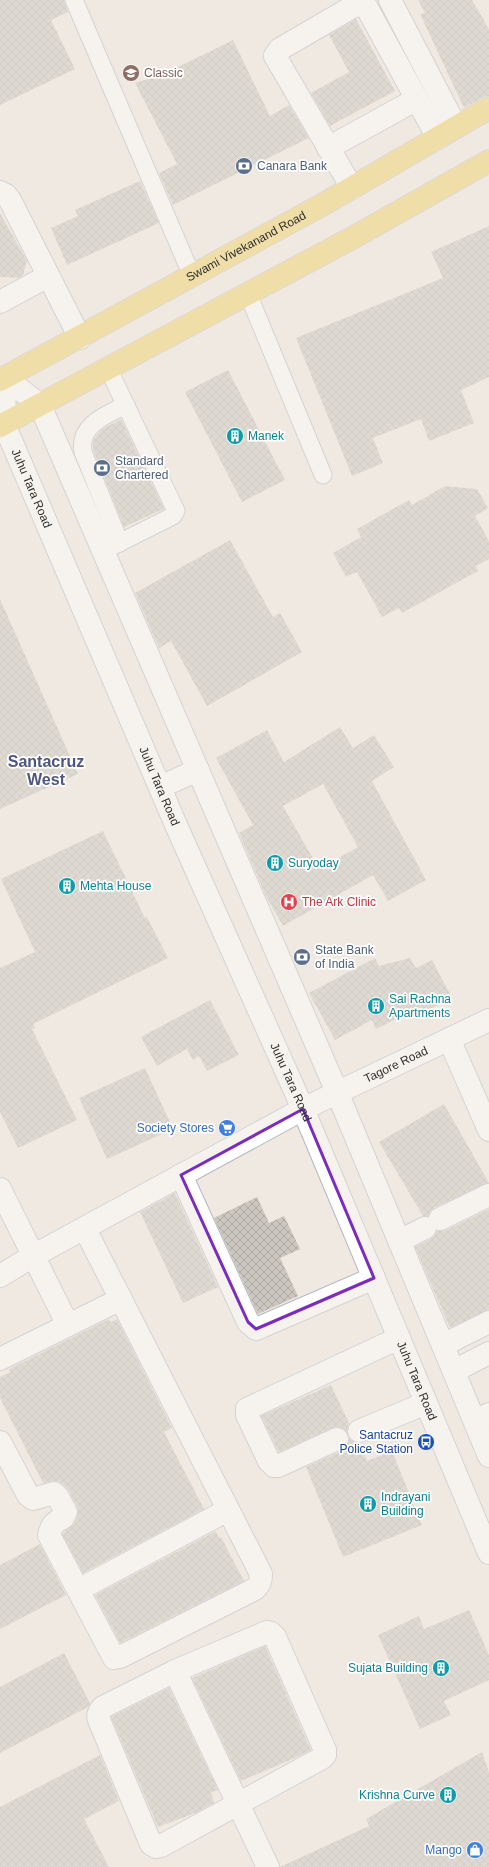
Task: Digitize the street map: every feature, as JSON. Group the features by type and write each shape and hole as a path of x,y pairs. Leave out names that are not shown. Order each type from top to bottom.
{"main road":[{"name":"Swami Vivekanand Road","path":"3,379 352,188 489,108"},
{"path":"2,425 248,294 489,161"}],"street":[{"path":"390,0 447,132"},
{"path":"352,188 275,56 280,49 354,6 362,5 367,8 417,99 447,132"},
{"path":"328,148 417,99"},
{"path":"0,192 6,195 10,200 80,338"},
{"path":"0,302 48,276"},
{"path":"3,379 40,405 112,547 198,770 337,1092 454,1371 483,1422 489,1456"},
{"name":"Juhu Tara Road","path":"3,379 2,425 303,1109 489,1553"},
{"path":"160,787 198,770"},
{"name":"Tagore Road","path":"0,1276 33,1256 303,1109 489,1020"},
{"path":"448,1039 489,1130"},
{"path":"181,1175 248,1322 252,1327 256,1329 262,1327 374,1278"},
{"path":"0,1189 68,1325"},
{"path":"399,1241 489,1195"},
{"path":"0,1442 28,1495 33,1499 54,1493 58,1497 66,1512 63,1518 50,1528 49,1535 112,1655 116,1658 256,1589 261,1581 261,1574 85,1229"},
{"path":"0,1359 121,1299"},
{"path":"443,1345 489,1322"},
{"path":"336,1439 278,1466 274,1466 268,1461 247,1415 247,1408 399,1338"},
{"path":"454,1371 489,1353"},
{"path":"359,1431 426,1403"},
{"path":"78,1590 228,1510"},
{"path":"267,1632 271,1633 275,1637 325,1750 325,1755 239,1805 161,1846 156,1847 151,1844 97,1717 103,1707 175,1670 267,1632"},
{"path":"175,1670 268,1867"}],"lane":[{"path":"74,0 192,276"},
{"path":"248,294 323,475"},
{"path":"108,368 126,405 176,511 173,516 112,547 81,444 85,432 97,419 126,405"}],"highlighted area":[{"path":"303,1109 374,1278 256,1329 248,1322 181,1175"}],"building":[{"path":"0,0 64,0 68,12 51,20 75,69 0,105"},
{"path":"418,0 472,0 489,29 489,96 483,97 464,108 420,14 425,13"},
{"path":"356,19 395,91 330,126 311,93 349,72 329,35"},
{"path":"233,40 270,116 289,105 309,138 173,205 159,173 177,164 135,83 164,74"},
{"path":"140,181 159,223 67,265 51,228 78,216 75,210"},
{"path":"0,213 27,261 23,275 18,278 0,277"},
{"path":"489,226 489,377 461,390 474,423 429,441 421,419 373,438 383,463 352,476 296,338 443,278 431,252"},
{"name":"Manek","path":"228,370 285,480 242,502 185,392"},
{"path":"121,419 164,509 124,527 93,450 94,439 101,430"},
{"path":"445,486 477,489 488,508 475,516 489,541 489,559 476,566 478,571 402,613 399,608 382,617 357,572 346,577 333,553 361,537 357,529 409,500 412,505"},
{"path":"230,540 273,617 280,613 302,652 207,706 171,641 159,648 135,593"},
{"path":"0,599 78,774 0,809"},
{"path":"340,727 353,748 374,735 394,767 372,781 426,880 388,901 373,875 283,926 266,896 239,833 253,825 216,758 267,730 284,762","holes":["323,784 358,847 319,869 283,806"]},
{"path":"103,831 145,918 147,917 168,958 33,1024 35,1028 32,1029 77,1120 18,1148 0,1112 0,968 35,952 1,879"},
{"name":"Sai Rachna Apartments","path":"375,958 379,966 410,958 416,968 432,960 452,998 409,1019 406,1014 376,1029 372,1020 335,1040 309,993"},
{"path":"210,1000 239,1055 207,1071 199,1056 193,1060 187,1049 157,1066 141,1037"},
{"path":"145,1068 173,1129 107,1159 79,1098"},
{"path":"444,1104 489,1183 434,1208 428,1216 423,1216 379,1142"},
{"path":"175,1193 218,1287 183,1303 140,1212"},
{"path":"257,1197 269,1223 284,1216 300,1249 280,1258 298,1296 258,1314 214,1218"},
{"path":"489,1209 489,1310 450,1328 415,1247 431,1239 437,1231 446,1230"},
{"path":"109,1319 111,1322 117,1319 172,1428 164,1432 204,1509 83,1573 62,1534 74,1524 78,1512 77,1506 69,1491 63,1484 57,1481 43,1483 0,1398 0,1377 10,1372 9,1369"},
{"path":"331,1385 349,1423 347,1432 339,1427 332,1428 279,1452 261,1416"},
{"name":"Indrayani Building","path":"349,1438 352,1441 359,1443 367,1461 392,1451 422,1525 343,1557 306,1467 343,1450 347,1446"},
{"path":"216,1531 219,1538 221,1537 244,1581 120,1643 95,1595"},
{"path":"40,1544 66,1595 0,1629 0,1565"},
{"name":"Sujata Building","path":"469,1610 489,1655 489,1680 444,1701 451,1715 420,1729 378,1635 419,1616 424,1629"},
{"path":"265,1646 311,1750 241,1781 192,1678"},
{"path":"64,1653 90,1703 88,1707 0,1753 0,1687"},
{"path":"169,1688 218,1790 211,1793 214,1803 198,1812 158,1827 111,1717"},
{"name":"Krishna Curve","path":"482,1752 489,1772 489,1867 280,1867 369,1826 366,1819"},
{"path":"100,1755 119,1801 84,1819 109,1867 0,1867 0,1807"}],"place":[{"name":"Classic","path":"131,73"},
{"name":"Canara Bank","path":"244,166"},
{"name":"Manek","path":"235,436"},
{"name":"Standard Chartered","path":"102,468"},
{"name":"Suryoday","path":"275,863"},
{"name":"Mehta House","path":"67,886"},
{"name":"The Ark Clinic","path":"289,902"},
{"name":"State Bank of India","path":"302,957"},
{"name":"Sai Rachna Apartments","path":"376,1006"},
{"name":"Society Stores","path":"227,1128"},
{"name":"Santacruz Police Station","path":"426,1442"},
{"name":"Indrayani Building","path":"368,1504"},
{"name":"Sujata Building","path":"441,1668"},
{"name":"Krishna Curve","path":"448,1795"},
{"name":"Mango","path":"475,1850"}],"district":[{"name":"Santacruz West","path":"46,770"}]}
